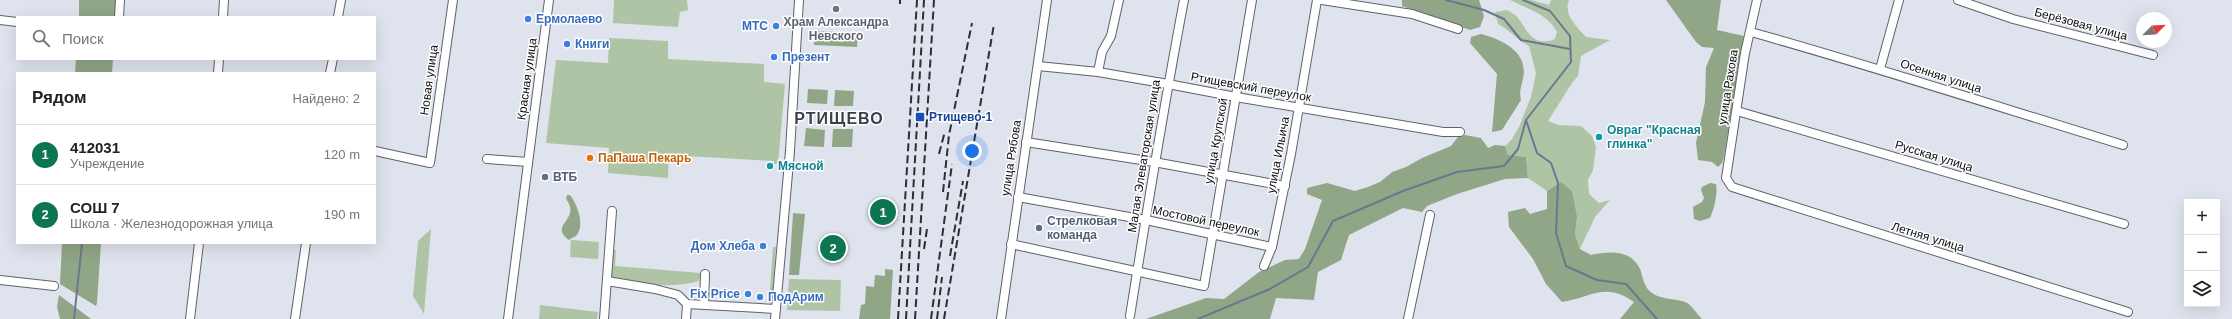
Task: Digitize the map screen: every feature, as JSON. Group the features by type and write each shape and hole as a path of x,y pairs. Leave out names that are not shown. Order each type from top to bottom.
{"street":[{"path":"119,16 120,0"},
{"path":"223,16 224,0"},
{"path":"338,16 341,0"},
{"name":"Новая улица","path":"376,151 430,163 453,0"},
{"name":"Красная улица","path":"508,319 549,0"},
{"path":"775,319 790,155 799,0"},
{"name":"улица Рябова","path":"1001,319 1048,0"},
{"path":"1098,72 1102,52 1111,36 1119,0"},
{"name":"Малая Элеваторская улица","path":"1130,316 1154,162 1184,0"},
{"name":"улица Крупской","path":"1137,271 1204,286 1252,0"},
{"name":"улица Ильича","path":"1264,266 1272,247 1285,186 1317,0"},
{"path":"1322,0 1412,14 1458,29"},
{"name":"улица Рахова","path":"1726,178 1745,52 1751,32 1757,0"},
{"path":"1880,69 1899,0"},
{"name":"Берёзовая улица","path":"1958,0 2013,19 2153,55"},
{"path":"0,20 16,22"},
{"name":"Осенняя улица","path":"1751,32 1880,69 1938,89 2123,145"},
{"path":"218,72 219,60"},
{"path":"330,72 333,60"},
{"name":"Ртищевский переулок","path":"1038,66 1098,72 1443,132 1460,132"},
{"name":"Русская улица","path":"1737,111 2124,224"},
{"path":"1026,142 1154,162 1285,186"},
{"path":"487,159 528,162"},
{"name":"Летняя улица","path":"1726,178 1732,187 2128,312"},
{"name":"Мостовой переулок","path":"1018,197 1146,220 1272,247"},
{"path":"604,319 612,211"},
{"path":"1408,319 1430,216"},
{"path":"190,319 199,244"},
{"path":"295,319 306,244"},
{"path":"1011,244 1137,271"},
{"path":"704,304 705,274"},
{"path":"0,280 54,286"},
{"path":"607,280 655,288 678,295 687,304 776,309"},
{"path":"686,319 687,304"}],"green space":[{"path":"79,0 117,0 116,16 79,16"},
{"path":"614,0 687,0 688,10 680,12 678,27 613,23"},
{"path":"1402,0 1479,0 1484,16 1480,27 1470,30 1402,6"},
{"path":"1510,0 1531,0 1549,5 1551,0 1569,0 1569,16 1586,37 1610,40 1581,56 1578,76 1548,121 1558,125 1581,126 1592,136 1596,147 1593,170 1588,180 1589,194 1599,203 1610,200 1595,217 1580,249 1575,235 1577,217 1561,182 1547,191 1528,178 1526,157 1508,155 1505,146 1512,139 1519,127 1531,97 1536,73 1529,46 1498,24 1495,12 1507,10 1514,14 1528,33 1536,40 1548,41 1555,39 1557,32 1548,20 1530,9"},
{"path":"1666,0 1721,0 1717,30 1744,36 1724,156 1722,163 1718,167 1712,162 1698,160 1696,143 1705,102 1706,67 1714,48 1702,47 1696,42"},
{"path":"815,31 858,33 857,47 814,45"},
{"path":"1481,34 1506,44 1518,54 1522,61 1524,70 1520,92 1521,100 1502,130 1492,132 1497,74 1470,43 1471,37"},
{"path":"609,38 668,41 668,59 764,64 764,82 785,84 778,164 774,164 774,161 669,155 668,178 608,173 609,148 546,143 556,60 608,63"},
{"path":"76,60 113,60 112,72 75,72"},
{"path":"808,89 828,90 827,104 807,103"},
{"path":"835,90 854,91 853,106 834,106"},
{"path":"806,128 825,130 824,147 804,146"},
{"path":"833,129 853,129 852,147 832,147"},
{"path":"1465,135 1481,138 1488,148 1495,145 1505,146 1508,155 1526,157 1528,178 1505,179 1457,194 1427,206 1422,212 1403,208 1349,235 1341,260 1318,272 1314,300 1276,298 1270,319 1146,319 1206,298 1224,299 1259,272 1285,260 1299,259 1305,249 1322,200 1307,194 1307,188 1327,183 1355,191 1368,187 1380,182 1392,172 1451,146 1458,137"},
{"path":"1561,182 1572,191 1577,217 1575,235 1580,249 1591,255 1612,252 1631,258 1636,262 1640,269 1645,285 1649,291 1660,297 1687,303 1702,319 1620,319 1634,302 1624,296 1606,292 1562,302 1546,284 1533,259 1509,227 1508,212 1525,208 1530,214 1547,209 1547,191"},
{"path":"1710,183 1716,184 1716,192 1710,218 1700,221 1694,219 1693,207 1702,202 1704,198 1701,190 1702,187"},
{"path":"567,195 570,195 575,204 580,220 577,235 569,240 563,235 562,230 570,212 570,206 566,199"},
{"path":"793,213 805,214 799,275 789,275"},
{"path":"431,229 424,314 413,296 418,241"},
{"path":"571,240 599,242 598,259 570,257"},
{"path":"62,244 101,244 96,306 60,284"},
{"path":"773,247 776,247 772,304 769,303"},
{"path":"613,250 616,250 615,266 701,273 699,281 677,285 656,285 612,278 610,276"},
{"path":"885,269 893,270 890,319 859,319 861,305 865,304 866,286 874,287 875,275 885,276"},
{"path":"789,279 841,280 840,311 787,310"},
{"path":"59,295 91,319 60,319 57,307"},
{"path":"540,305 598,312 597,319 539,319"}],"waterway":[{"path":"1446,0 1484,10 1504,19 1521,40 1570,49"},
{"path":"1523,0 1550,11 1570,36 1571,62 1526,120 1537,153 1551,163 1558,183 1556,233 1566,266 1597,280 1626,284 1657,319"},
{"path":"1198,319 1270,289 1308,267 1333,221 1403,191 1457,172 1504,166 1518,149 1526,120"},
{"path":"74,319 82,244"}],"railway":[{"path":"898,319 917,0"},
{"path":"906,319 924,0"},
{"path":"915,319 934,0"},
{"path":"943,192 949,135 972,23"},
{"path":"944,319 994,24"},
{"path":"939,154 945,131"},
{"path":"931,319 952,164"},
{"path":"950,256 963,181"},
{"path":"924,249 927,229"},
{"path":"937,319 942,277"}],"place":[{"name":"Храм Александра Невского","path":"836,9"},
{"name":"Ермолаево","path":"528,19"},
{"name":"МТС","path":"776,26"},
{"name":"Книги","path":"567,44"},
{"name":"Презент","path":"774,57"},
{"name":"Ртищево-1","path":"920,117"},
{"name":"Овраг \"Красная глинка\"","path":"1599,137"},
{"name":"ПаПаша Пекарь","path":"590,158"},
{"name":"Мясной","path":"770,166"},
{"name":"ВТБ","path":"545,177"},
{"name":"412031","path":"883,212"},
{"name":"Стрелковая команда","path":"1039,228"},
{"name":"Дом Хлеба","path":"763,246"},
{"name":"СОШ 7","path":"833,248"},
{"name":"Fix Price","path":"748,294"},
{"name":"ПодАрим","path":"760,297"}],"district":[{"name":"РТИЩЕВО","path":"839,118"}]}
